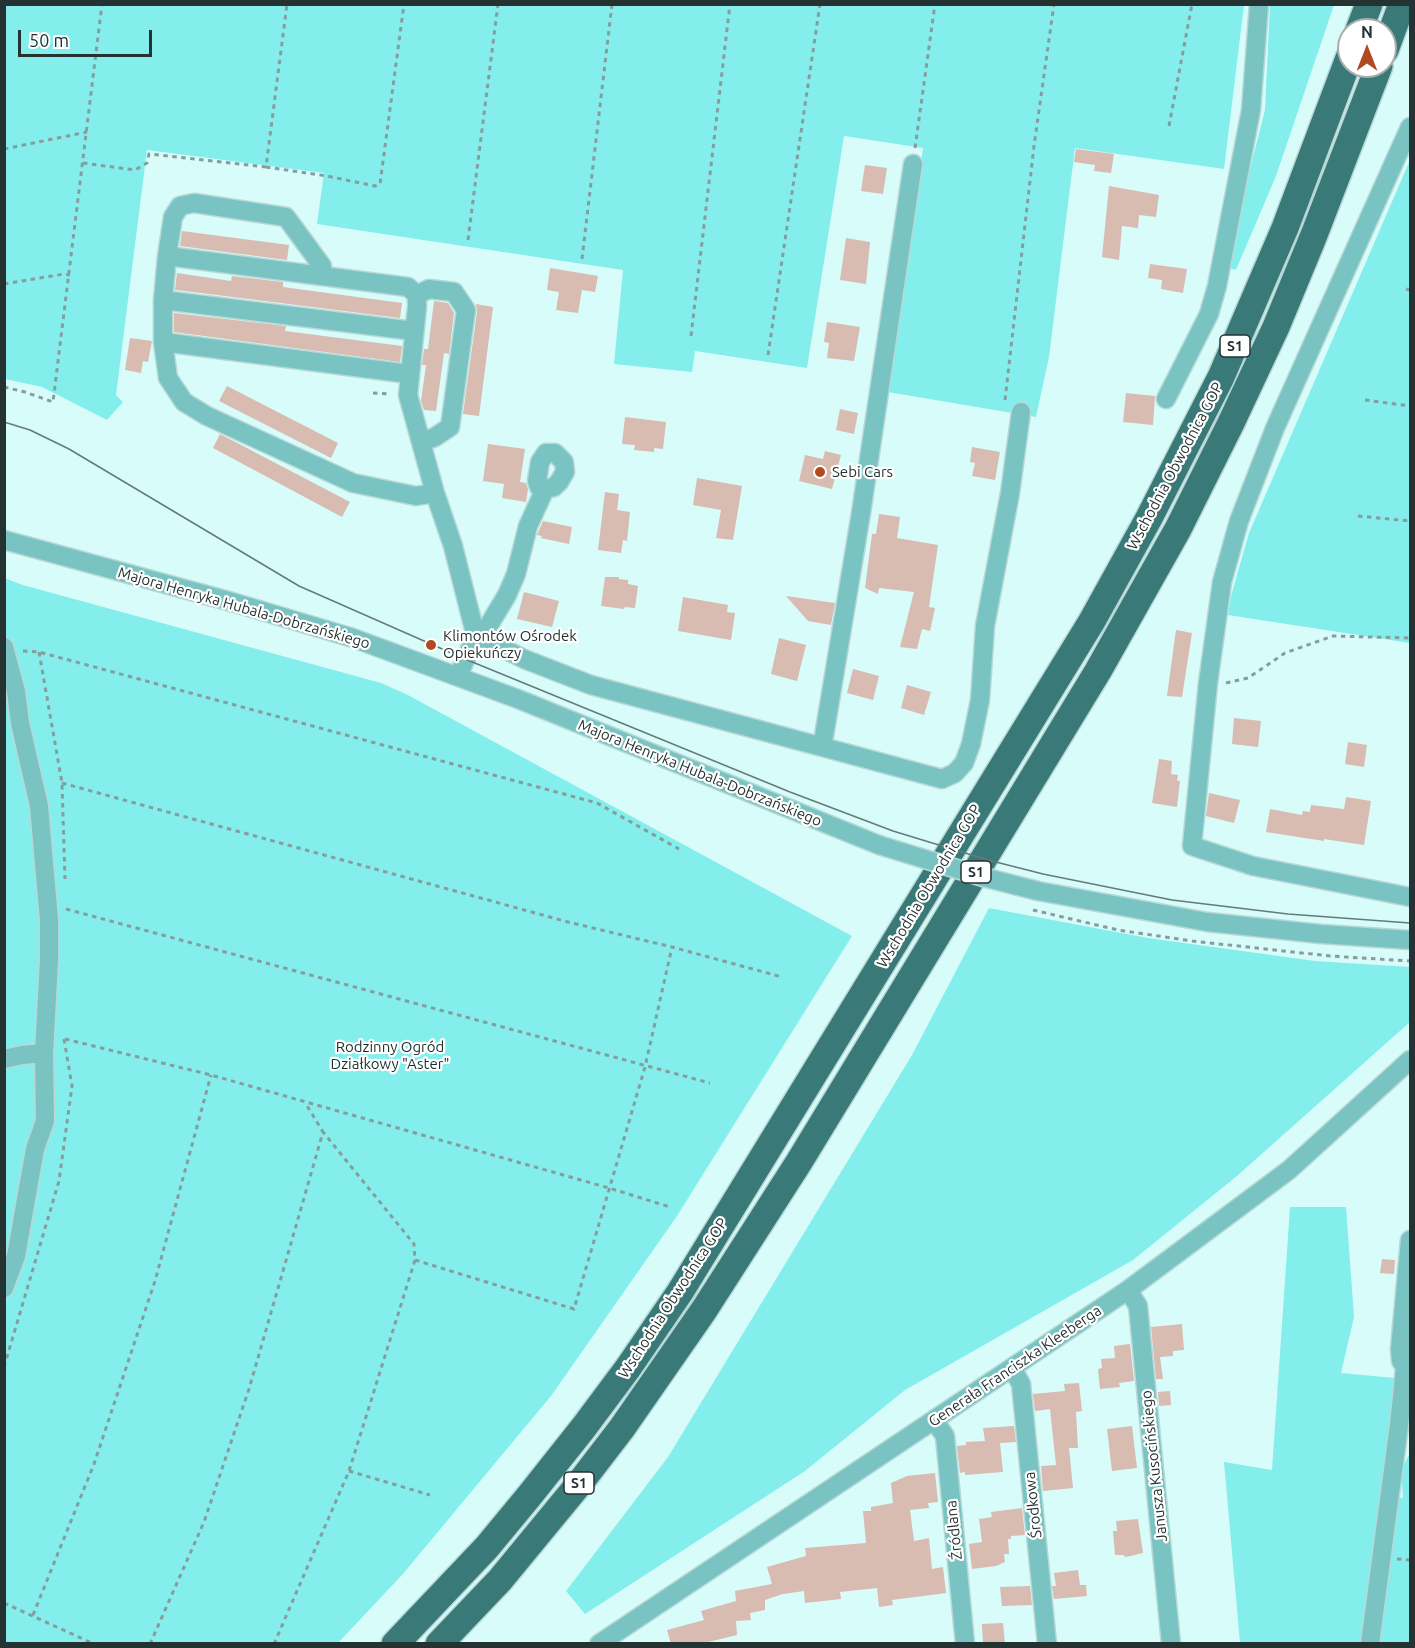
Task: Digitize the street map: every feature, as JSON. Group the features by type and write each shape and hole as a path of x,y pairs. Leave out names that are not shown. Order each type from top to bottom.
{"highway":[{"name":"Wschodnia Obwodnica GOP","path":"395,1644 487,1547 584,1427 680,1292 1092,621 1149,518 1221,377 1285,228 1341,78"},
{"name":"Wschodnia Obwodnica GOP","path":"439,1644 500,1580 579,1484 622,1428 704,1310 817,1132 1098,670 1178,529 1276,327 1374,78"}],"street":[{"path":"1166,399 1209,314 1217,286 1251,110 1259,4"},
{"path":"1410,127 1255,477 1239,521 1222,582 1208,683 1192,846 1253,866 1410,897"},
{"path":"821,746 861,513 913,164"},
{"path":"321,276 322,266 286,217 194,203 180,206 173,218 163,300 163,342 168,378 184,402 207,416 353,483 416,496 435,493"},
{"path":"167,256 408,287 417,295"},
{"path":"417,295 429,289 454,292 466,310 450,427 435,437 421,442"},
{"path":"417,295 408,395 435,493 453,546 474,630 478,636 524,659 591,684 942,778 955,773 964,763 971,744 980,700 985,626 1010,493 1021,412"},
{"path":"163,300 414,331"},
{"path":"163,342 409,374"},
{"path":"459,676 470,649 478,636 486,630 507,595 516,574 528,526 545,489"},
{"name":"Majora Henryka Hubala-Dobrzańskiego","path":"4,540 232,602 353,638 459,676 879,845 982,877 1038,891 1207,922 1321,934 1410,940"},
{"path":"4,648 16,691 20,723 39,806 49,920 44,1045 45,1121 35,1149 16,1256 4,1288"},
{"path":"4,1059 22,1055 44,1045"},
{"name":"Generała Franciszka Kleeberga","path":"599,1644 1128,1290 1289,1170 1410,1060"},
{"path":"1370,1644 1408,1371 1401,1361 1400,1349 1410,1240"},
{"name":"Janusza Kusocińskiego","path":"1128,1290 1138,1306 1171,1644"},
{"name":"Środkowa","path":"1012,1368 1021,1384 1047,1644"},
{"name":"Źródlana","path":"934,1420 945,1436 965,1644"}],"path":[{"path":"4,387 53,402 102,4"},
{"path":"266,167 287,4"},
{"path":"83,163 135,170 147,163 149,154 266,167 375,186 380,184 404,4"},
{"path":"468,240 498,4"},
{"path":"582,259 612,4"},
{"path":"691,336 730,4"},
{"path":"768,355 819,4"},
{"path":"913,164 935,4"},
{"path":"1005,400 1034,146 1054,4"},
{"path":"1169,126 1192,4"},
{"path":"4,149 87,132"},
{"path":"4,284 64,274 70,276"},
{"path":"1365,400 1410,406"},
{"path":"1358,516 1410,521"},
{"path":"1208,683 1248,678 1286,653 1333,636 1410,638"},
{"path":"4,648 39,652 597,803 679,849"},
{"path":"62,783 568,922 782,977"},
{"path":"66,909 710,1083"},
{"path":"415,1260 574,1309 645,1067 672,947"},
{"path":"44,1045 64,1038 211,1075 670,1207"},
{"path":"33,1615 94,1464 155,1281 211,1075"},
{"path":"274,1644 349,1471 415,1260 414,1244 323,1132 305,1102"},
{"path":"150,1644 204,1522 249,1389 323,1132"},
{"path":"349,1471 430,1494"},
{"path":"4,1603 94,1644"}],"green space":[{"path":"5,5 1244,5 1224,169 1075,148 1049,357 1036,417 888,392 923,148 844,136 807,368 695,351 692,372 614,364 623,270 317,224 324,173 147,150 116,395 123,402 107,420 42,387 5,379"},
{"path":"1270,5 1334,5 1276,176 1236,270 1225,267 1265,110"},
{"path":"1410,160 1410,643 1228,615 1231,596 1249,533"},
{"name":"Rodzinny Ogród Działkowy \"Aster\"","path":"4,578 381,683 406,694 852,936 677,1216 551,1396 402,1575 338,1643 5,1643"},
{"path":"989,908 1148,938 1315,961 1410,967 1410,1022 1237,1176 1133,1260 905,1390 805,1471 585,1614 566,1591 668,1457 912,1055"},
{"path":"1290,1207 1346,1207 1354,1317 1341,1373 1395,1378 1382,1497 1403,1498 1401,1470 1410,1453 1410,1643 1240,1643 1224,1462 1272,1470"}],"building":[{"path":"1076,149 1114,154 1111,173 1094,171 1095,165 1074,162"},
{"path":"865,165 887,168 883,194 861,191"},
{"path":"1109,186 1159,195 1156,217 1139,215 1138,228 1122,226 1119,260 1102,257"},
{"path":"182,231 289,245 287,260 180,246"},
{"path":"846,238 870,242 866,284 840,280"},
{"path":"1150,264 1187,269 1183,293 1161,289 1162,280 1148,278"},
{"path":"550,268 598,276 595,292 582,290 578,313 556,310 559,292 547,290"},
{"path":"177,273 231,281 232,276 283,282 283,287 402,303 400,318 175,290"},
{"path":"434,301 448,303 454,313 449,354 444,353 436,411 424,410 421,401 426,365 422,365 424,349 428,349"},
{"path":"476,304 493,307 479,416 463,414 477,312"},
{"path":"174,313 286,326 285,331 402,346 400,362 174,332"},
{"path":"827,322 860,327 854,361 827,358 829,343 824,342"},
{"path":"130,338 152,341 148,362 143,361 141,373 125,370"},
{"path":"227,386 338,443 331,458 219,401"},
{"path":"1126,393 1155,396 1153,425 1123,422"},
{"path":"840,409 858,413 854,434 836,430"},
{"path":"625,417 666,422 663,449 654,448 654,452 634,450 635,445 622,444"},
{"path":"220,434 350,502 342,517 213,448"},
{"path":"488,444 525,449 520,482 526,483 528,489 526,502 502,498 504,484 483,481"},
{"path":"972,447 1000,452 995,480 972,476 975,463 970,462"},
{"path":"825,451 841,455 832,489 799,481 805,455 823,459"},
{"path":"697,478 742,486 733,540 716,538 721,510 693,505"},
{"path":"605,492 619,494 617,510 630,512 627,541 623,540 621,553 598,550"},
{"path":"879,514 900,517 897,538 938,545 929,607 935,608 930,631 922,629 917,649 900,647 914,592 879,588 878,594 865,588 872,534 876,534"},
{"path":"543,521 572,527 569,544 541,538 542,536 537,535"},
{"path":"605,577 619,577 619,579 628,580 628,584 638,586 635,608 601,606"},
{"path":"524,592 559,601 552,627 517,619"},
{"path":"786,596 835,603 831,625 808,621"},
{"path":"683,597 728,605 727,612 735,613 731,640 678,631"},
{"path":"1176,630 1192,633 1182,697 1167,696"},
{"path":"779,638 806,645 797,681 771,674"},
{"path":"853,669 879,676 873,700 847,693"},
{"path":"907,685 931,692 924,715 901,708"},
{"path":"1234,718 1261,721 1258,747 1232,744"},
{"path":"1348,742 1367,745 1364,767 1345,764"},
{"path":"1159,759 1172,761 1171,774 1178,775 1177,781 1180,781 1177,807 1152,803"},
{"path":"1209,793 1240,800 1234,823 1206,816"},
{"path":"1346,797 1371,801 1364,845 1266,832 1270,809 1302,815 1303,811 1310,812 1311,805 1344,809"},
{"path":"1382,1259 1395,1260 1394,1274 1380,1273"},
{"path":"1182,1324 1184,1350 1173,1351 1173,1356 1160,1357 1163,1379 1156,1379 1151,1327"},
{"path":"1130,1344 1134,1381 1119,1383 1120,1387 1100,1389 1098,1369 1102,1368 1101,1359 1115,1358 1114,1346"},
{"path":"1079,1383 1082,1411 1076,1412 1078,1448 1069,1448 1073,1488 1043,1491 1041,1466 1056,1465 1050,1409 1035,1411 1033,1394 1065,1391 1064,1384"},
{"path":"1170,1391 1171,1405 1159,1406 1158,1392"},
{"path":"1014,1426 1016,1442 1000,1443 1003,1472 965,1475 965,1472 960,1473 957,1446 966,1445 966,1442 985,1441 983,1428"},
{"path":"1132,1426 1137,1468 1112,1471 1107,1429"},
{"path":"935,1473 938,1502 928,1503 929,1508 910,1510 914,1541 929,1538 932,1569 943,1567 946,1593 892,1600 893,1605 879,1607 877,1588 840,1592 841,1599 805,1603 804,1591 783,1594 765,1600 765,1610 750,1613 751,1620 736,1621 737,1635 700,1644 671,1644 667,1630 704,1620 701,1611 736,1601 735,1591 772,1584 767,1567 806,1556 805,1548 866,1543 863,1511 871,1511 871,1507 893,1503 891,1483 907,1476"},
{"path":"1022,1508 1025,1535 1011,1536 1011,1539 1008,1539 1009,1554 1004,1554 1005,1562 996,1566 972,1569 969,1544 982,1542 979,1519 992,1517 991,1512"},
{"path":"1138,1519 1143,1553 1126,1557 1115,1555 1113,1531 1117,1531 1116,1521"},
{"path":"1078,1570 1080,1585 1086,1585 1087,1596 1054,1599 1052,1586 1056,1586 1054,1573"},
{"path":"1030,1586 1032,1605 1002,1606 1000,1587"},
{"path":"1003,1623 1005,1644 983,1644 982,1624"}],"tram line":[{"path":"4,422 30,430 69,449 299,586 465,659 790,792 893,831 1043,874 1172,900 1288,914 1410,923"}],"place":[{"name":"Sebi Cars","path":"820,472"},
{"name":"Klimontów Ośrodek Opiekuńczy","path":"431,645"}]}
